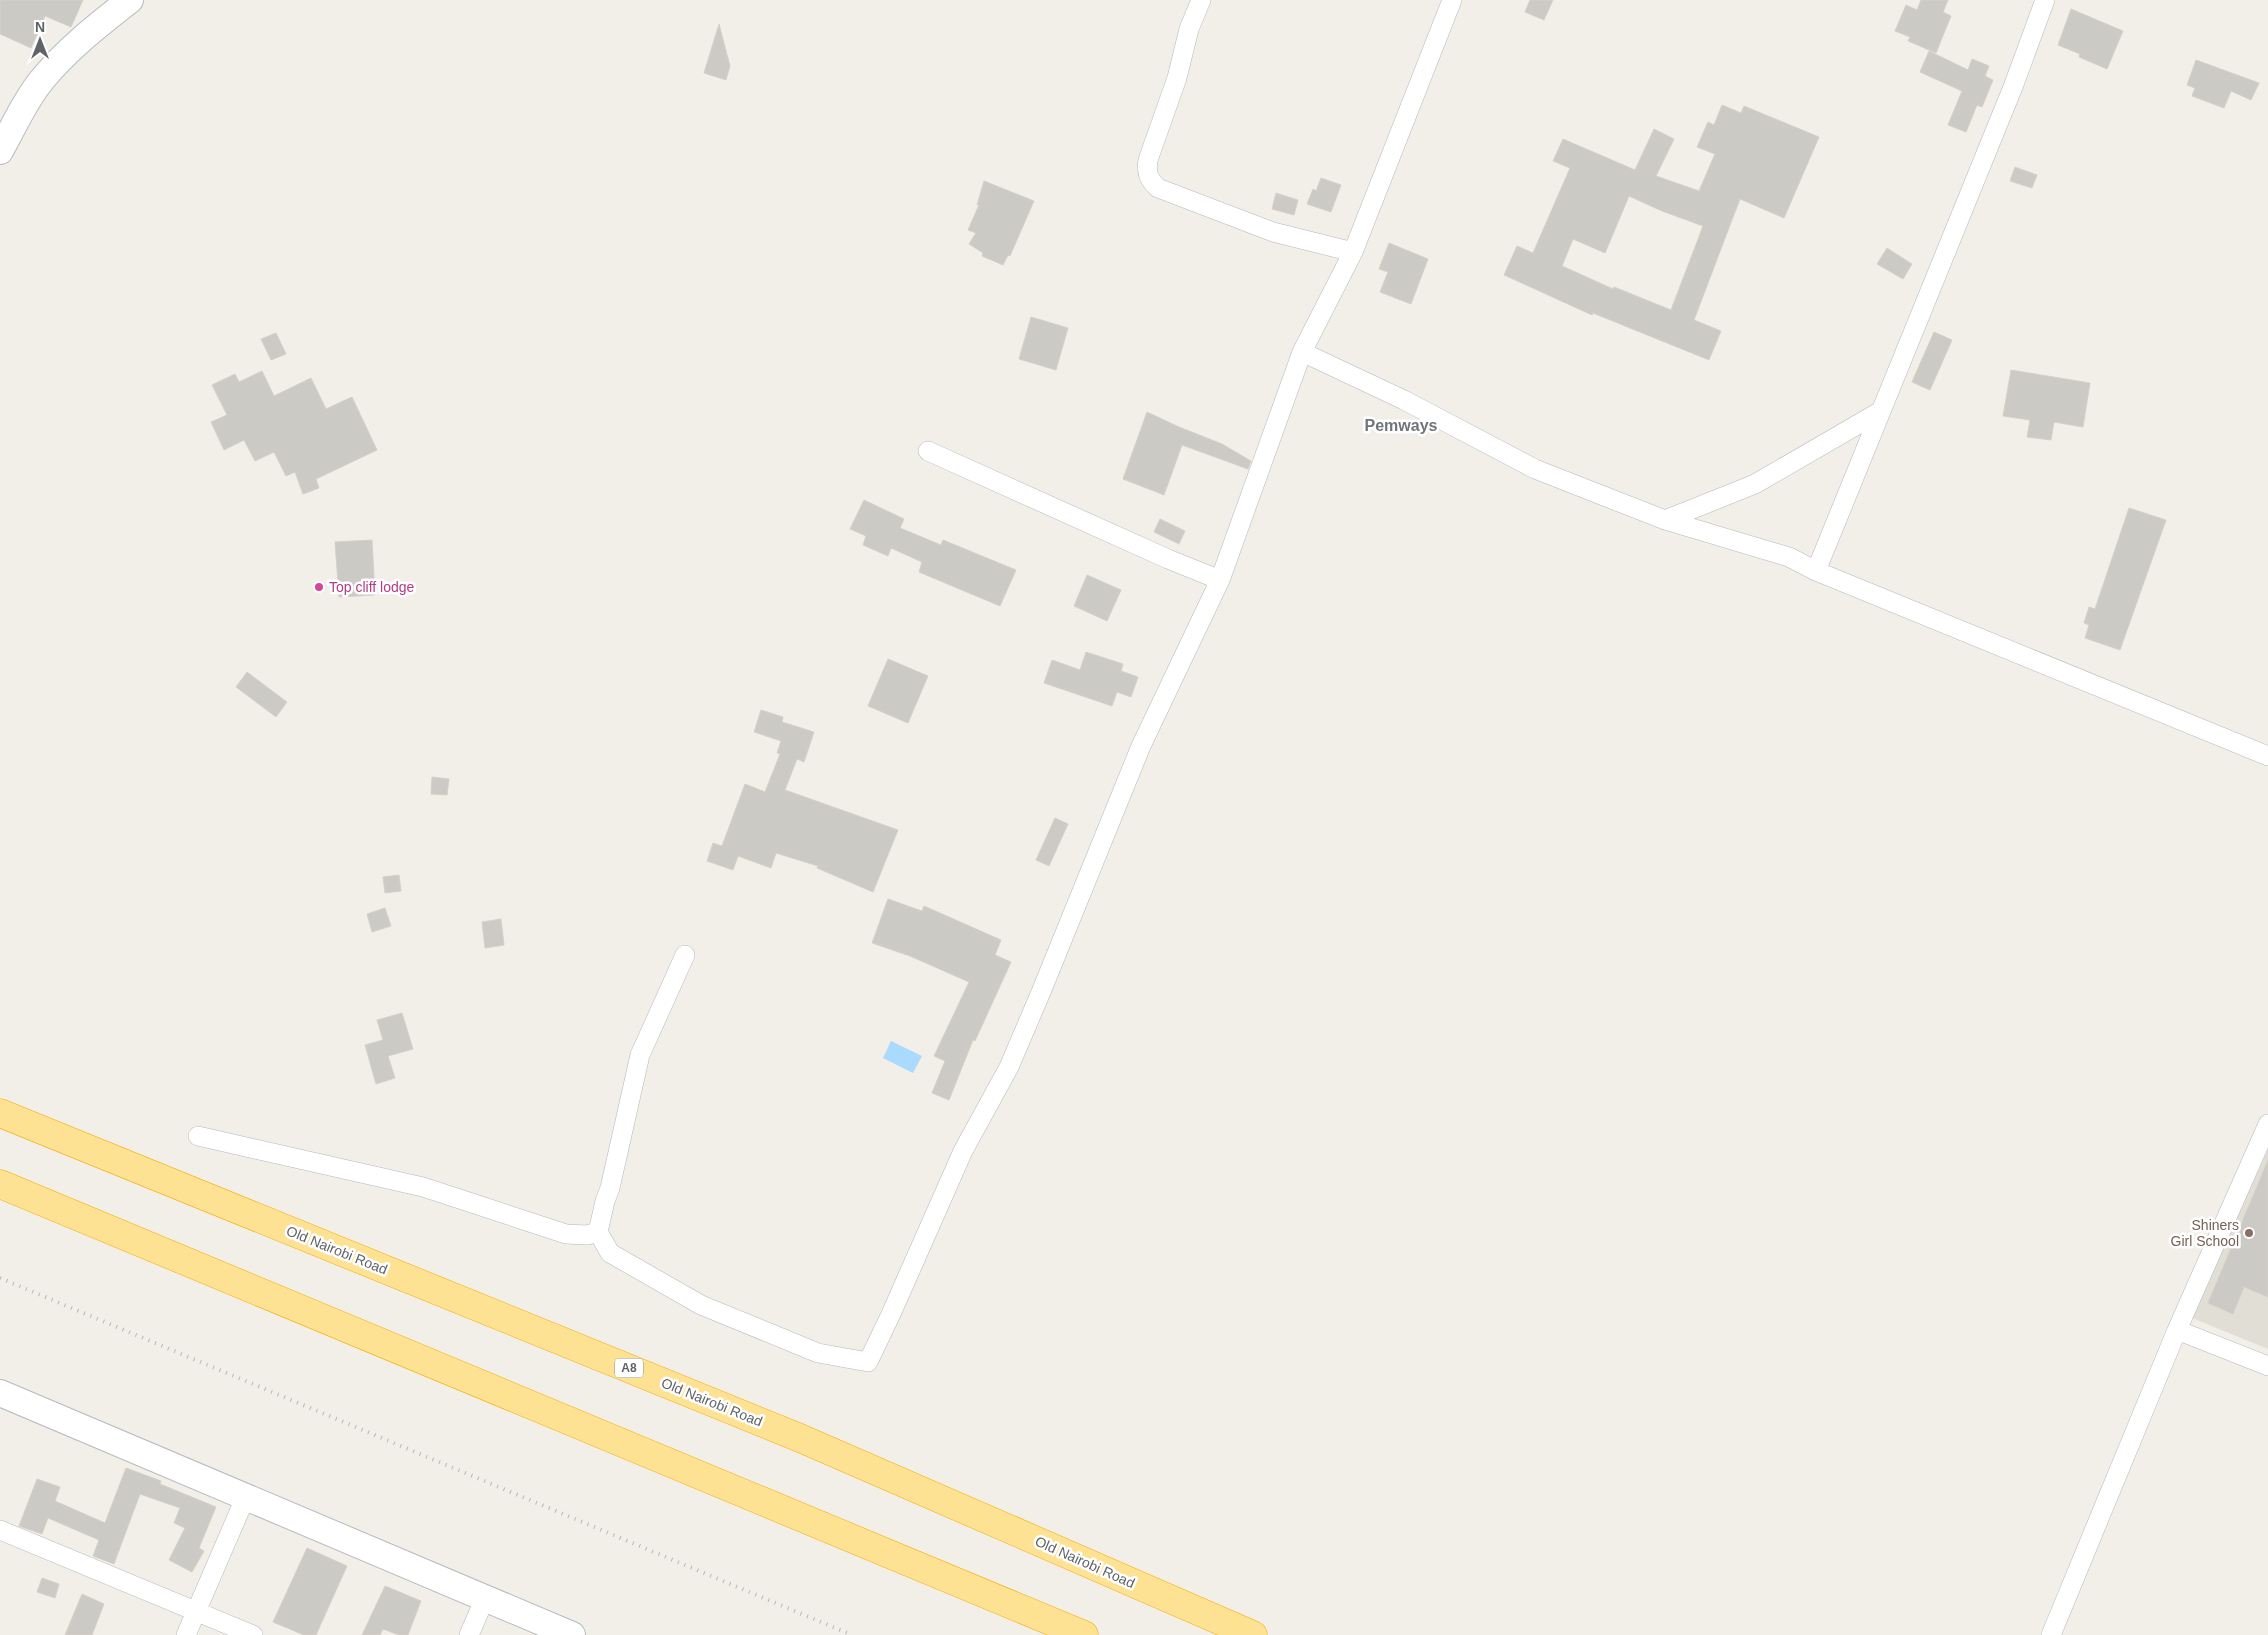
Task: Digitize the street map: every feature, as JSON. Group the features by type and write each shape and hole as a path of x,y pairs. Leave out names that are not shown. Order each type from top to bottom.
{"highway":[{"name":"Old Nairobi Road","path":"0,1113 800,1438 1253,1635"},
{"path":"0,1184 1084,1635"}],"street":[{"path":"0,151 40,81 62,57 130,0"},
{"path":"1200,0 1189,29 1165,117 1148,160 1147,168 1150,180 1158,188 1273,232 1353,252"},
{"path":"685,955 640,1054 610,1188 598,1232 610,1253 701,1305 818,1353 868,1362 963,1151 1009,1067 1141,746 1220,580 1302,352 1353,252 1452,0"},
{"path":"1816,571 2013,87 2045,0"},
{"path":"1302,352 1404,400 1535,469 1665,520 1789,557 1816,571 2268,756"},
{"path":"1665,520 1755,484 1881,411"},
{"path":"928,451 1168,559 1220,580"},
{"path":"2051,1635 2177,1330 2268,1124"},
{"path":"198,1136 423,1188 566,1234 587,1235 598,1232"},
{"path":"2177,1330 2268,1366"},
{"path":"0,1393 572,1635"},
{"path":"186,1635 246,1496"},
{"path":"0,1530 253,1635"},
{"path":"469,1635 485,1598"}],"shaded area":[{"name":"Shiners Girl School","path":"2268,1149 2268,1349 2192,1318"}],"water":[{"path":"891,1041 922,1056 913,1073 883,1058"}],"building":[{"path":"0,0 83,0 71,27 45,16 31,48 0,34"},
{"path":"1530,0 1553,0 1544,20 1525,12"},
{"path":"1921,0 1948,0 1943,12 1951,16 1936,53 1908,41 1910,37 1895,31 1906,5 1917,10"},
{"path":"2071,9 2123,31 2107,69 2079,57 2080,54 2058,45"},
{"path":"719,24 730,66 726,80 704,73"},
{"path":"1929,51 1968,70 1972,59 1989,66 1985,76 1993,80 1982,107 1977,105 1966,132 1948,125 1962,91 1920,72"},
{"path":"2196,60 2259,83 2251,100 2231,91 2224,108 2192,96 2195,88 2187,85"},
{"path":"1722,105 1741,113 1744,106 1819,137 1784,218 1740,199 1694,320 1721,331 1709,360 1593,313 1592,315 1504,275 1517,246 1533,253 1570,168 1553,161 1563,139 1635,170 1654,129 1674,139 1656,176 1699,191 1715,154 1697,147 1708,122 1714,125","holes":["1629,196 1662,211 1703,226 1671,310 1614,287 1613,289 1562,266 1573,239 1605,253"]},
{"path":"2015,167 2037,175 2032,188 2010,181"},
{"path":"1321,178 1341,185 1331,212 1307,204 1313,189 1316,191"},
{"path":"984,181 1034,201 1010,256 1008,255 1003,265 982,256 983,253 969,244 976,233 968,230 979,205 977,205"},
{"path":"1276,193 1298,200 1294,215 1272,209"},
{"path":"1389,243 1428,259 1411,304 1380,292 1388,272 1379,269"},
{"path":"1887,248 1912,264 1903,279 1877,264"},
{"path":"1031,317 1068,328 1056,370 1019,359"},
{"path":"1934,332 1952,340 1930,390 1912,382"},
{"path":"276,333 286,354 271,360 261,339"},
{"path":"2011,370 2090,383 2083,427 2054,422 2051,440 2027,437 2030,420 2003,416"},
{"path":"262,371 274,396 311,378 326,409 352,397 377,450 316,479 319,488 303,494 295,472 286,476 274,452 255,461 244,440 224,450 211,422 227,415 212,385 235,374 239,382"},
{"path":"1147,412 1222,444 1251,461 1248,469 1182,445 1164,495 1123,479"},
{"path":"864,500 904,519 900,528 941,545 943,540 1016,570 1000,606 919,572 922,562 891,548 888,556 863,545 866,536 850,529"},
{"path":"2129,508 2166,520 2120,650 2085,638 2089,625 2084,623 2089,607 2095,609"},
{"path":"1160,519 1185,531 1179,544 1154,532"},
{"path":"372,540 375,595 339,597 335,542"},
{"path":"1087,575 1121,590 1107,621 1074,606"},
{"path":"1086,652 1123,664 1121,671 1138,677 1131,697 1117,692 1112,706 1044,683 1052,660 1080,670"},
{"path":"888,659 928,676 908,723 868,706"},
{"path":"247,672 287,702 276,717 236,687"},
{"path":"761,710 783,717 782,722 814,732 804,762 797,759 785,790 898,830 873,892 817,868 818,866 776,853 771,868 738,856 733,870 707,861 713,843 722,846 745,784 765,792 780,754 777,753 781,741 754,732"},
{"path":"432,777 449,779 447,795 431,794"},
{"path":"1055,818 1068,824 1049,866 1036,860"},
{"path":"399,875 401,891 385,893 383,877"},
{"path":"888,899 922,911 924,906 1001,940 995,955 1011,962 975,1041 973,1040 949,1100 932,1093 945,1061 934,1056 969,982 910,956 872,943"},
{"path":"385,908 391,926 372,932 367,914"},
{"path":"501,919 504,945 485,948 482,922"},
{"path":"402,1013 413,1049 388,1056 395,1078 376,1084 365,1045 383,1040 377,1020"},
{"path":"2268,1160 2268,1297 2244,1287 2233,1314 2208,1303"},
{"path":"126,1468 161,1481 160,1484 216,1507 199,1548 204,1551 192,1572 169,1560 185,1528 174,1523 180,1508 140,1494 114,1564 93,1556 99,1540 48,1518 42,1534 19,1526 37,1479 60,1487 55,1501 105,1523"},
{"path":"307,1548 347,1566 316,1635 304,1635 273,1622"},
{"path":"42,1578 59,1584 55,1598 37,1592"},
{"path":"385,1586 421,1601 408,1635 399,1635 383,1629 380,1635 362,1635"},
{"path":"82,1594 104,1604 92,1635 65,1635"}],"railway":[{"path":"0,1278 852,1635"}],"place":[{"name":"Top cliff lodge","path":"319,587"},
{"name":"Shiners Girl School","path":"2249,1233"}],"district":[{"name":"Pemways","path":"1401,425"}]}
